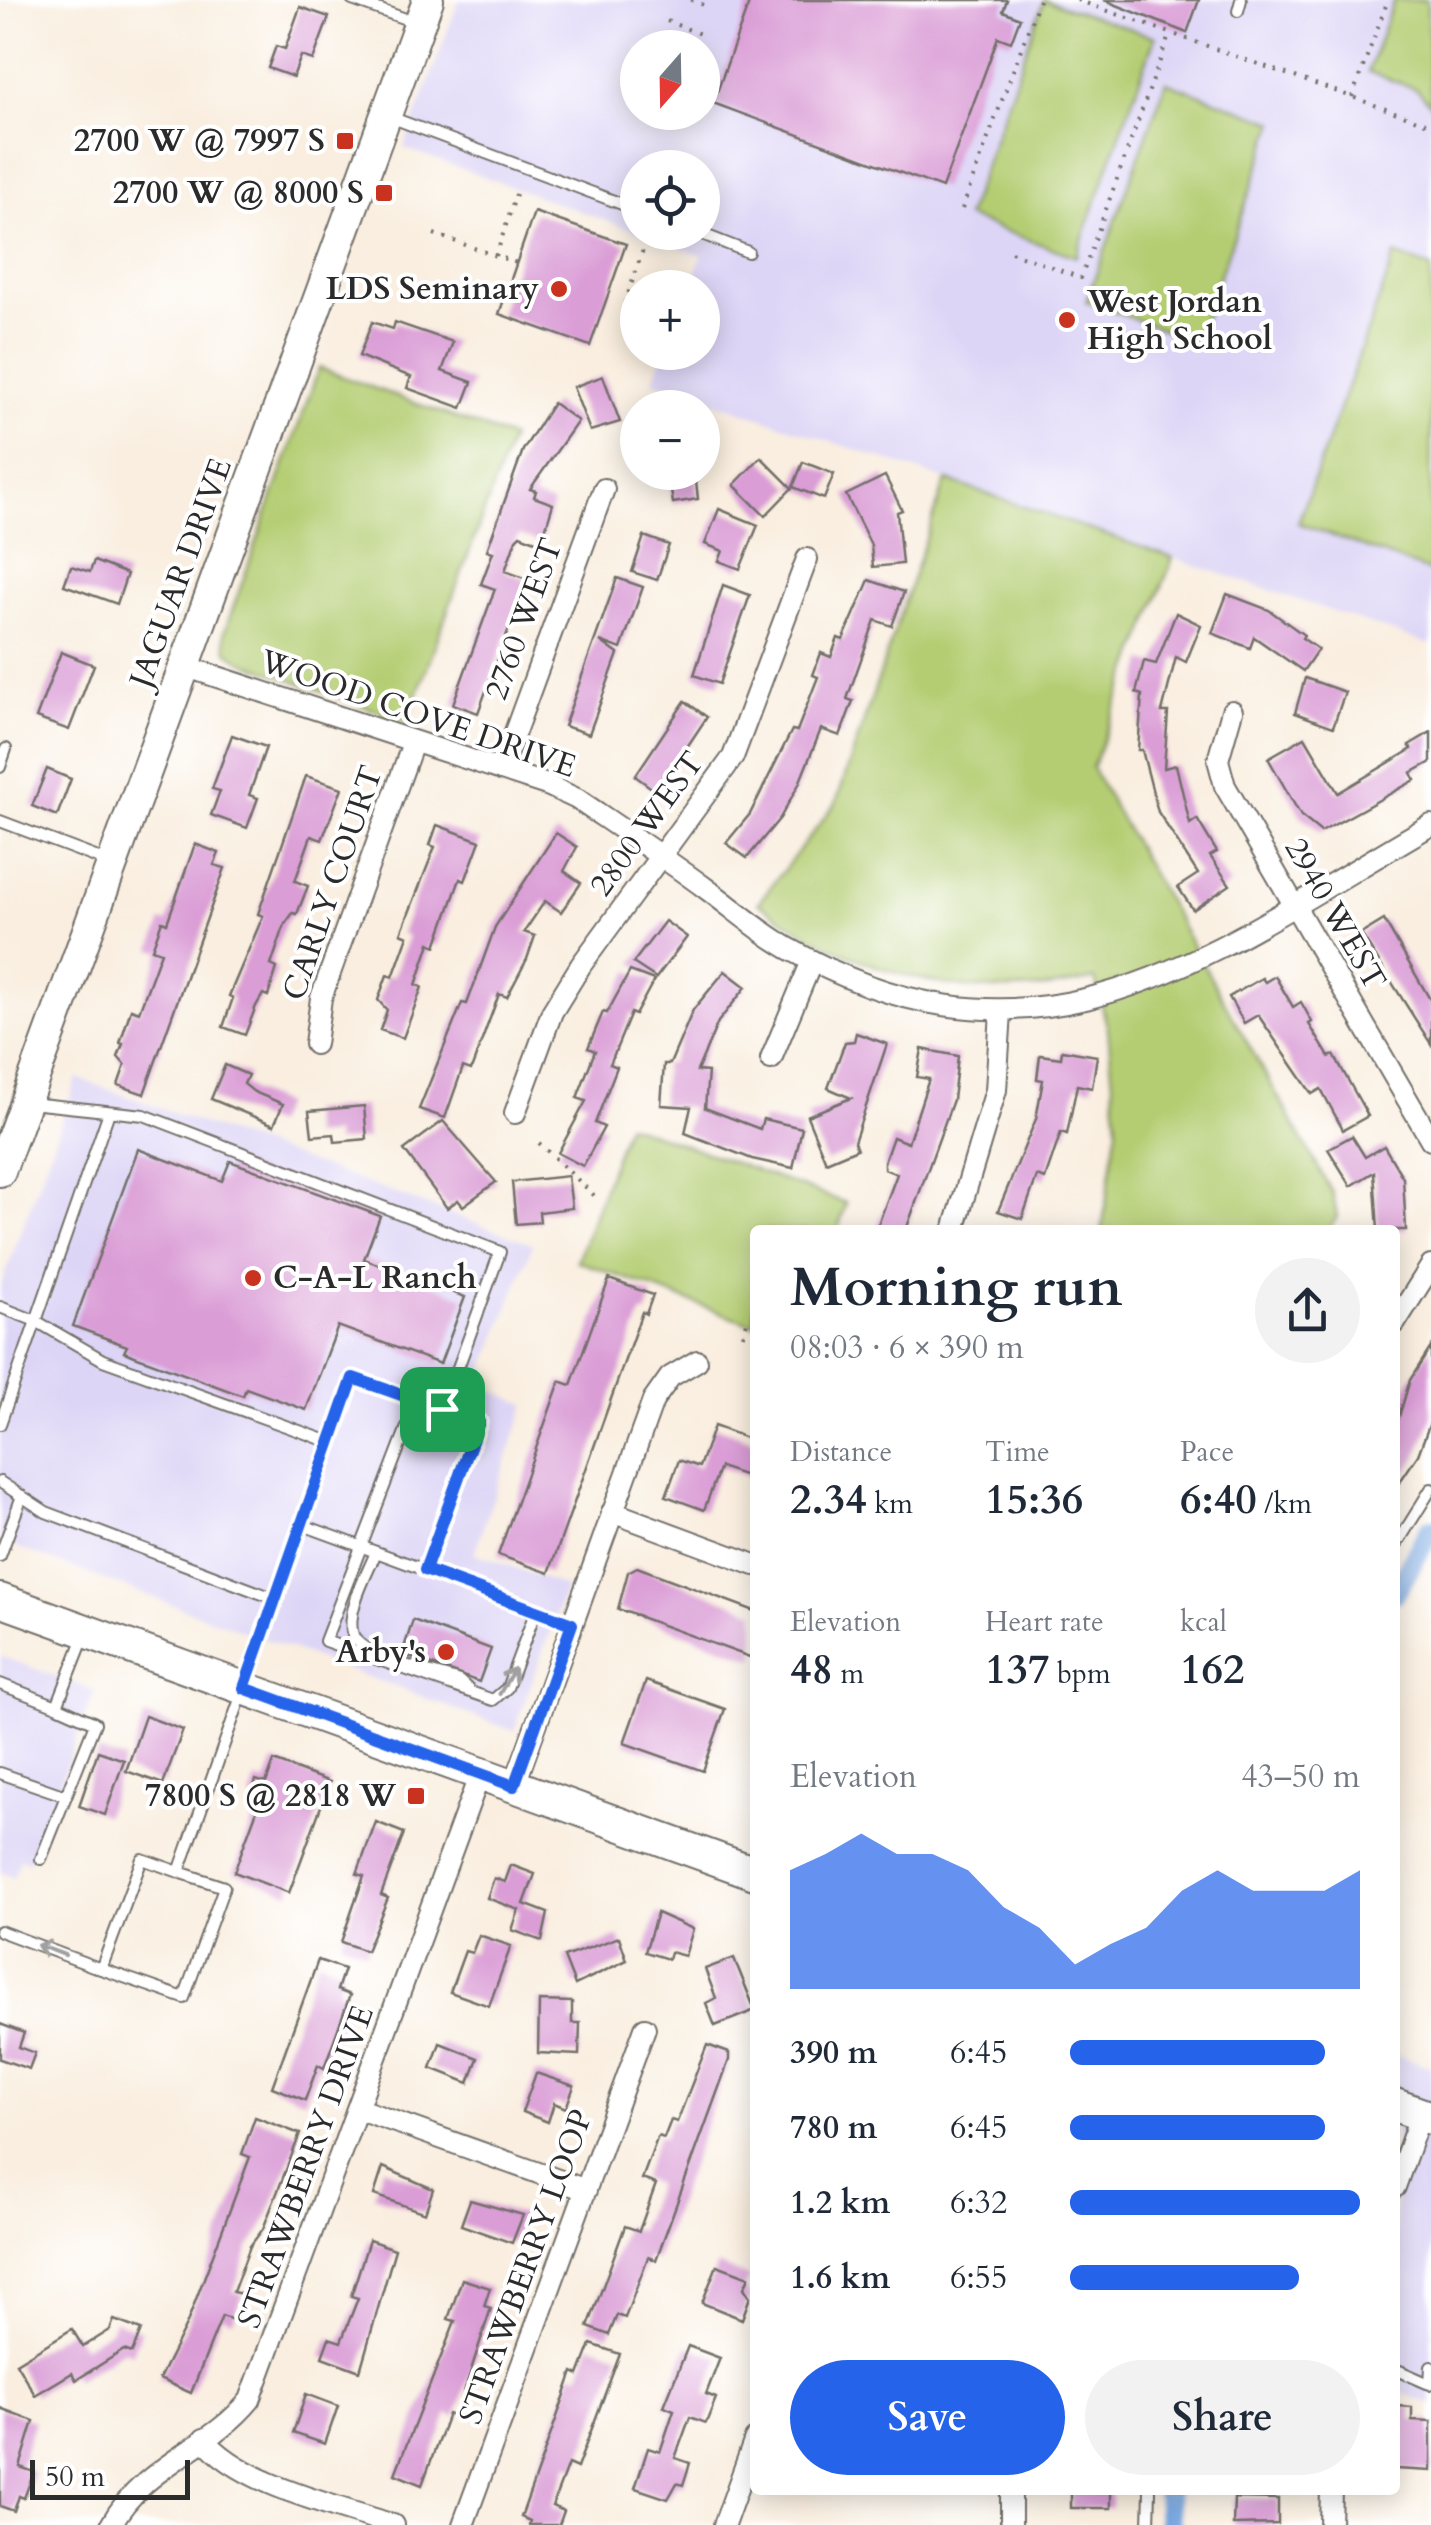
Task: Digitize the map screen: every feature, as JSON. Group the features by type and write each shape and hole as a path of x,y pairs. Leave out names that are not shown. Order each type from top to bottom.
{"main road":[{"name":"JAGUAR DRIVE","path":"0,1171 423,12"},
{"path":"0,1600 750,1871"}],"street":[{"name":"2760 WEST","path":"501,770 604,488"},
{"name":"2800 WEST","path":"515,1113 552,1012 734,757 806,559"},
{"name":"WOOD COVE DRIVE","path":"184,666 501,770 577,799 784,946 812,961 882,992 1001,1012 1096,998 1157,979 1431,825"},
{"name":"2940 WEST","path":"1232,711 1218,760 1225,786 1431,1140"},
{"name":"CARLY COURT","path":"315,1044 320,998 413,743"},
{"path":"770,1059 812,961"},
{"path":"956,1225 996,1090 1001,1012"},
{"path":"1400,1315 1431,1266"},
{"path":"514,1786 653,1401 670,1377 697,1360"},
{"path":"612,1512 750,1562"},
{"name":"STRAWBERRY DRIVE","path":"110,2525 123,2502 145,2478 233,2421 250,2400 480,1774"},
{"name":"STRAWBERRY LOOP","path":"463,2525 645,2028"},
{"path":"360,2109 586,2190"},
{"path":"1400,2168 1415,2112"},
{"path":"204,2440 218,2456 250,2474 393,2525"},
{"path":"724,2525 750,2453"},
{"path":"1010,2495 1011,2525"},
{"path":"1330,2525 1331,2495"}],"lane":[{"path":"352,0 423,12"},
{"path":"386,115 620,203"},
{"path":"720,241 748,252"},
{"path":"0,767 6,749"},
{"path":"0,821 112,863"},
{"path":"24,1102 144,1115 500,1252 442,1409"},
{"path":"0,1424 109,1112"},
{"path":"0,1308 36,1321 103,1360 330,1442"},
{"path":"180,1872 353,1378 479,1422 425,1570"},
{"path":"417,1400 324,1642 493,1700 507,1688 536,1610"},
{"path":"0,1482 46,1512 273,1598"},
{"path":"1400,1539 1431,1488"},
{"path":"0,1556 22,1496"},
{"path":"300,1524 572,1624"},
{"path":"376,1552 352,1615 353,1635 364,1649 459,1682 472,1693"},
{"path":"57,1706 86,1631"},
{"path":"0,1684 95,1723 42,1859"},
{"path":"0,1772 66,1796"},
{"path":"0,1931 101,1969 184,1998 224,1888 142,1859 101,1969"},
{"path":"1400,2371 1429,2384 1431,2367"},
{"path":"1150,2495 1150,2525"}],"path":[{"path":"691,0 710,7"},
{"path":"962,209 1039,0"},
{"path":"1077,0 1431,125"},
{"path":"1379,0 1384,11"},
{"path":"1352,97 1388,0"},
{"path":"666,21 690,30"},
{"path":"1012,252 1081,278 1170,32"},
{"path":"496,256 516,194"},
{"path":"434,234 516,263"},
{"path":"540,1143 599,1200"},
{"path":"743,1335 747,1322"}],"shaded area":[{"name":"West Jordan High School","path":"459,0 1431,0 1431,645 720,404 720,390 680,390 653,381 657,370 720,370 720,270 697,270 702,256 686,250 720,250 720,150 620,150 620,226 404,148"},
{"path":"77,1078 533,1244 478,1385 526,1404 474,1553 566,1587 514,1731 0,1541 0,1288"},
{"path":"0,1656 95,1691 30,1862 20,1859 14,1877 0,1872"},
{"path":"1400,2056 1431,2067 1431,2404 1400,2393"}],"green space":[{"path":"1044,0 1155,37 1076,257 966,217"},
{"path":"1394,0 1427,0 1431,105 1417,89 1368,72"},
{"path":"1166,82 1275,122 1196,341 1086,302"},
{"path":"1395,255 1431,268 1431,572 1298,523"},
{"path":"319,368 511,438 407,722 242,662 227,651 224,633"},
{"path":"946,480 1173,558 1092,768 1333,1194 1337,1217 1331,1225 1103,1225 1117,1128 1108,1030 1095,979 1004,989 918,979 836,949 758,903 836,803"},
{"path":"627,1124 846,1203 839,1225 750,1225 750,1323 577,1261"}],"building":[{"path":"750,0 1007,0 1003,11 1020,18 1011,42 998,37 942,188 720,106 720,84"},
{"path":"1104,0 1199,0 1187,33"},
{"path":"300,7 329,17 313,60 301,56 293,77 268,68 276,46 285,49"},
{"name":"LDS Seminary","path":"534,212 620,242 620,250 624,250 590,346 499,314"},
{"path":"372,322 393,329 395,322 453,342 442,371 472,382 462,408 407,388 411,377 359,356"},
{"path":"603,376 620,422 590,431 573,387"},
{"path":"553,403 578,421 530,489 536,491 534,497 553,504 541,543 520,535 516,539 505,571 527,579 478,713 453,704 495,589 481,584 493,552 487,550 523,450"},
{"path":"761,457 792,488 765,516 734,485"},
{"path":"803,462 834,474 824,499 793,487"},
{"path":"885,476 902,510 897,512 902,564 873,567 871,545 846,495"},
{"path":"671,490 697,490 698,499 673,503"},
{"path":"719,509 758,525 740,569 719,561 723,551 705,544"},
{"path":"644,536 669,545 657,580 632,572"},
{"path":"94,561 127,574 117,604 64,585 71,566 90,572"},
{"path":"617,578 643,587 621,649 600,641 618,654 589,734 564,726"},
{"path":"869,580 904,592 892,626 875,620 847,699 853,701 840,736 821,729 799,784 780,818 747,858 726,843 750,814 792,730 797,731 818,677 813,675 821,653 831,657 838,638 843,640"},
{"path":"723,585 750,595 719,684 694,675"},
{"path":"1227,594 1269,610 1318,649 1303,671 1254,637 1250,648 1212,633"},
{"path":"1176,613 1201,625 1186,662 1176,657 1162,712 1168,712 1164,768 1176,765 1190,824 1197,819 1217,852 1210,856 1230,885 1193,910 1178,887 1198,874 1158,812 1142,750 1138,750 1142,695 1136,693 1144,661 1156,664"},
{"path":"61,652 94,665 69,730 36,718"},
{"path":"1305,678 1345,692 1333,727 1295,713"},
{"path":"685,701 707,717 657,792 635,776"},
{"path":"1431,732 1431,762 1411,773 1415,780 1321,832 1301,816 1268,758 1305,737 1338,793 1412,749 1409,745"},
{"path":"232,735 266,747 249,795 258,798 247,828 211,815 220,791 212,789"},
{"path":"47,769 71,779 57,816 32,806"},
{"path":"306,776 342,788 322,840 311,836 295,881 308,886 297,914 293,913 285,924 271,965 277,968 268,996 263,994 245,1035 223,1027 233,998 229,996 263,916 258,914"},
{"path":"437,825 480,841 465,881 460,879 436,946 430,943 416,985 422,987 403,1038 380,1030 387,1010 378,1000 387,975 393,977 408,936 401,933 435,847 430,845"},
{"path":"556,833 577,847 564,871 581,883 561,912 545,901 524,932 535,936 527,959 507,997 499,994 471,1070 463,1067 445,1118 419,1109 462,1003 467,1004 495,927"},
{"path":"195,844 219,853 214,865 225,868 144,1094 118,1085 125,1065 118,1057 123,1044 120,1043 131,1009 139,1012 161,952 152,949 162,921 167,923"},
{"path":"1384,920 1431,1001 1431,1044 1361,934"},
{"path":"665,921 687,937 656,978 633,963"},
{"path":"630,971 654,980 635,1015 631,1013 610,1064 617,1067 595,1123 604,1127 583,1166 558,1153 586,1101 577,1098 595,1051 588,1048 603,1012 607,1013"},
{"path":"725,971 746,987 718,1022 697,1071 708,1072 705,1108 760,1129 763,1119 802,1128 793,1168 752,1159 685,1133 691,1107 661,1105 664,1064 670,1064 693,1010"},
{"path":"1275,976 1293,1007 1301,1002 1312,1022 1309,1024 1329,1057 1334,1055 1368,1116 1343,1130 1321,1089 1312,1094 1258,1015 1244,1023 1229,997 1262,978 1265,982"},
{"path":"856,1033 887,1044 854,1142 857,1149 826,1162 807,1116 851,1098 828,1088 845,1042 854,1041"},
{"path":"922,1049 958,1056 953,1100 908,1225 878,1225 897,1174 884,1169 884,1162 893,1137 908,1143 929,1079 917,1077"},
{"path":"1062,1050 1097,1056 1092,1088 1077,1085 1067,1134 1061,1132 1045,1179 1037,1176 1022,1219 998,1211 1036,1119 1043,1080 1037,1079 1040,1055 1061,1058"},
{"path":"225,1065 248,1075 244,1084 254,1092 283,1104 274,1125 211,1099"},
{"path":"364,1106 367,1139 335,1142 334,1134 312,1136 309,1111"},
{"path":"443,1121 496,1182 463,1206 458,1200 447,1208 404,1150"},
{"path":"1352,1136 1365,1157 1384,1146 1403,1178 1406,1230 1400,1230 1400,1225 1378,1225 1374,1172 1351,1186 1328,1149"},
{"name":"C-A-L Ranch","path":"138,1149 222,1181 230,1161 380,1216 364,1259 465,1297 440,1364 338,1326 306,1410 246,1388 243,1396 124,1352 127,1346 73,1326"},
{"path":"568,1176 572,1208 539,1212 540,1222 516,1224 512,1182"},
{"path":"609,1279 653,1295 646,1314 642,1312 549,1573 498,1555 560,1381 571,1385"},
{"path":"1431,1347 1431,1420 1418,1455 1400,1482 1400,1413 1410,1380"},
{"path":"714,1426 750,1439 750,1477 720,1467 704,1510 666,1496 679,1460 699,1467"},
{"path":"637,1567 750,1609 750,1657 618,1609 628,1572"},
{"name":"Arby's","path":"413,1620 491,1649 479,1682 402,1654"},
{"path":"646,1681 725,1709 703,1771 624,1743"},
{"path":"145,1716 183,1730 163,1784 126,1771"},
{"path":"98,1751 124,1760 105,1815 79,1806"},
{"path":"274,1761 330,1782 289,1893 234,1872 260,1802 250,1798 256,1780 266,1783"},
{"path":"376,1822 404,1833 381,1895 388,1898 366,1951 341,1942 364,1876 357,1874"},
{"path":"511,1865 535,1874 524,1904 548,1913 542,1941 512,1930 519,1910 487,1898 494,1878 505,1882"},
{"path":"657,1913 693,1929 685,1956 670,1952 668,1959 645,1952"},
{"path":"479,1935 511,1946 489,2006 450,1992 465,1951 472,1953"},
{"path":"619,1937 627,1960 575,1985 564,1957"},
{"path":"734,1958 750,1998 750,2012 715,2026 706,2003 716,1998 705,1969"},
{"path":"318,1960 344,1969 337,1990 350,1995 324,2068 318,2065 305,2100 272,2087"},
{"path":"539,2001 572,2002 572,2023 580,2023 579,2055 538,2053"},
{"path":"0,2024 24,2033 19,2047 35,2053 29,2069 0,2059"},
{"path":"440,2043 478,2058 469,2083 431,2068"},
{"path":"707,2045 729,2053 729,2060 656,2260 648,2257 625,2318 617,2315 609,2335 588,2327 625,2226 639,2231 656,2184 642,2179 658,2136 664,2138 671,2120 677,2122"},
{"path":"536,2073 574,2086 566,2108 554,2103 548,2122 522,2112"},
{"path":"255,2117 300,2134 263,2229 250,2246 233,2292 242,2294 233,2320 222,2316 191,2393 159,2379 187,2323 250,2157 242,2154"},
{"path":"383,2167 433,2189 425,2213 374,2195"},
{"path":"470,2200 523,2215 512,2243 461,2225"},
{"path":"369,2240 395,2249 360,2371 322,2357 329,2338 341,2342 358,2298 351,2296"},
{"path":"717,2265 749,2277 744,2288 750,2297 742,2319 702,2303"},
{"path":"462,2279 490,2288 484,2306 491,2308 456,2417 448,2414 422,2485 395,2474 455,2321 448,2319"},
{"path":"114,2320 141,2330 132,2353 124,2350 76,2380 72,2373 35,2395 16,2363 72,2329 83,2347 110,2330"},
{"path":"591,2344 620,2354 577,2468 568,2464 552,2506 564,2511 559,2525 529,2525 530,2521 521,2517 573,2372 579,2375"},
{"path":"688,2346 720,2358 706,2394 716,2398 706,2423 690,2417 675,2458 690,2463 683,2485 677,2483 668,2499 635,2488 648,2448 660,2452 674,2410 664,2406"},
{"path":"306,2394 338,2406 325,2444 293,2433"},
{"path":"1400,2406 1412,2407 1412,2420 1431,2421 1431,2471 1400,2469"},
{"path":"0,2408 34,2421 20,2467 34,2472 14,2511 0,2506"},
{"path":"1071,2495 1111,2495 1111,2508 1071,2508"},
{"path":"1234,2498 1278,2499 1278,2524 1233,2525"}],"waterway":[{"path":"1400,1583 1431,1529"},
{"path":"1167,2495 1169,2525"}],"place":[{"name":"2700 W @ 7997 S","path":"345,141"},
{"name":"2700 W @ 8000 S","path":"384,193"},
{"name":"LDS Seminary","path":"559,289"},
{"name":"West Jordan High School","path":"1067,320"},
{"name":"C-A-L Ranch","path":"253,1278"},
{"name":"Arby's","path":"446,1652"},
{"name":"7800 S @ 2818 W","path":"416,1796"}],"route":[{"path":"353,1378 442,1409 479,1422 425,1570 572,1624 514,1786 244,1688 353,1378"}]}
